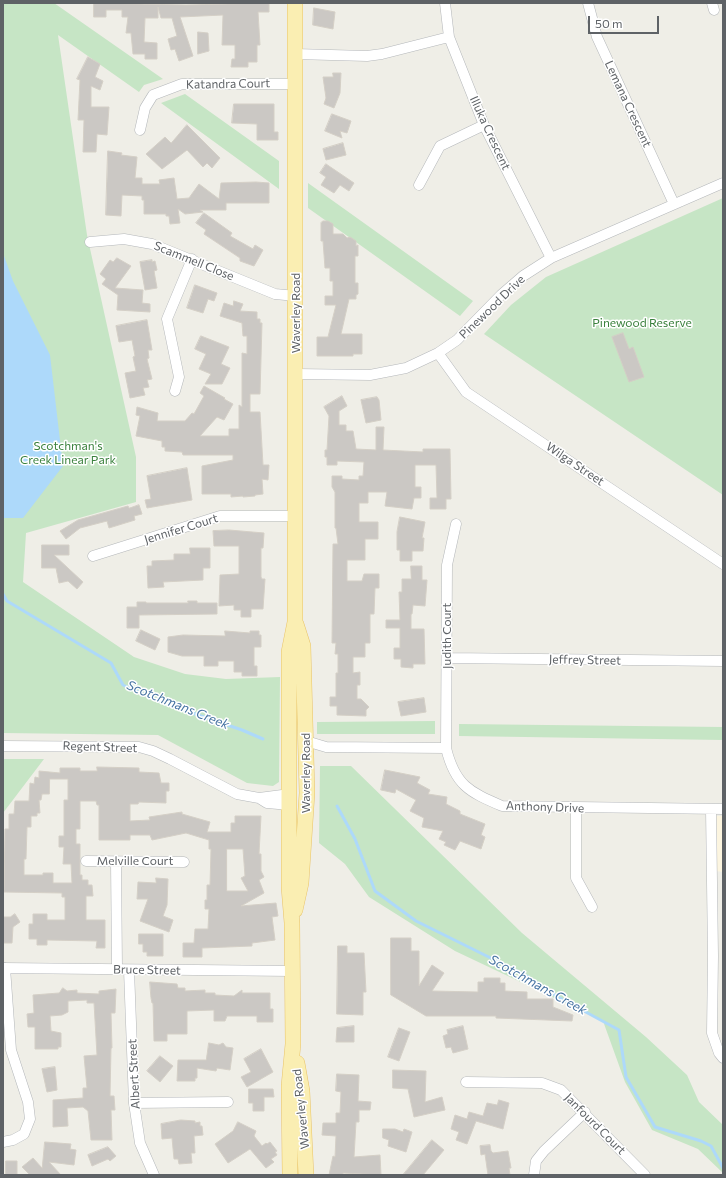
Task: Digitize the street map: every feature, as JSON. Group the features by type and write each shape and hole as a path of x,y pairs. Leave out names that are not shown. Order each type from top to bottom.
{"main road":[{"name":"Waverley Road","path":"290,1175 289,1086 293,1044 292,923 289,887 290,652 296,622 295,3"},
{"name":"Waverley Road","path":"292,923 301,883 307,797 307,748 303,646 296,622"},
{"path":"290,799 307,797"},
{"name":"Waverley Road","path":"293,1044 302,1092 306,1175"}],"street":[{"name":"Illuka Crescent","path":"445,3 449,37 484,125 551,258"},
{"name":"Lemana Crescent","path":"588,3 597,37 674,204"},
{"path":"295,54 367,56 382,54 449,37"},
{"name":"Katandra Court","path":"140,130 145,108 154,95 182,84 294,84"},
{"path":"419,185 440,146 484,125"},
{"name":"Pinewood Drive","path":"296,374 370,375 406,368 438,353 457,340 501,295 523,276 551,258 723,182"},
{"name":"Scammell Close","path":"90,242 124,239 152,244 275,294 296,296"},
{"path":"175,391 179,377 167,319 192,259"},
{"name":"Wilga Street","path":"438,353 466,392 723,564"},
{"name":"Jennifer Court","path":"94,556 220,516 296,516"},
{"name":"Judith Court","path":"446,748 447,564 456,524"},
{"name":"Jeffrey Street","path":"447,658 723,661"},
{"name":"Regent Street","path":"3,746 139,747 170,758 236,794 259,798 267,803 290,799"},
{"path":"307,748 326,747"},
{"path":"307,748 446,748"},
{"name":"Anthony Drive","path":"446,748 450,763 457,778 475,795 502,806 723,810"},
{"path":"576,808 576,878 592,907"},
{"path":"711,810 718,956 712,1032 719,1053 723,1058"},
{"name":"Melville Court","path":"86,861 184,862"},
{"path":"116,861 116,969"},
{"path":"3,1142 13,1140 24,1134 30,1120 28,1102 11,1050 4,968"},
{"name":"Bruce Street","path":"4,968 292,971"},
{"name":"Albert Street","path":"129,970 134,1103 140,1143 154,1175"},
{"name":"Janfourd Court","path":"466,1082 542,1083 561,1090 585,1112 645,1175"},
{"path":"134,1103 228,1102"},
{"path":"534,1175 536,1161 544,1151 585,1112"}],"shaded area":[{"path":"715,816 723,816 723,872 716,871"}],"green space":[{"name":"Scotchman's Creek Linear Park","path":"3,3 54,3 163,79 144,85 139,92 58,35 87,235 136,457 136,502 26,533 23,582 134,657 185,674 226,679 280,677 279,782 273,786 247,783 158,735 3,733"},
{"path":"185,94 279,161 279,189 161,103"},
{"path":"308,183 473,301 460,316 308,208"},
{"name":"Pinewood Reserve","path":"723,198 723,495 484,334 511,305 546,277"},
{"path":"435,721 435,734 317,734 317,722"},
{"path":"459,724 723,727 723,740 459,736"},
{"path":"3,759 44,759 3,813"},
{"path":"320,766 351,766 522,933 646,1037 687,1075 699,1102 723,1125 723,1173 698,1149 652,1130 625,1082 603,1021 455,951 369,897 345,864 319,843"}],"water":[{"path":"3,253 13,281 50,355 63,466 23,518 3,518"}],"building":[{"path":"94,3 186,5 269,3 269,12 258,12 260,45 257,45 257,62 248,62 248,67 231,67 232,59 235,59 235,45 222,45 223,15 180,17 193,56 179,61 175,49 171,50 168,39 177,36 172,18 161,18 158,7 158,18 145,18 144,42 157,43 157,59 145,59 145,54 133,54 131,33 126,33 128,17 122,17 122,10 106,10 106,17 94,17"},
{"path":"314,8 335,12 333,29 313,25"},
{"path":"198,32 208,33 209,51 198,54"},
{"path":"88,57 100,64 95,77 103,81 100,90 91,86 91,107 109,107 107,135 97,134 96,152 83,152 84,120 78,120 80,80 77,79"},
{"path":"333,73 341,73 340,93 334,108 324,104 326,98 323,77 333,77"},
{"path":"234,104 274,104 274,132 278,132 278,140 257,140 257,124 232,123"},
{"path":"332,114 351,121 347,133 340,131 342,138 325,131"},
{"path":"187,125 220,158 212,168 207,163 203,167 187,150 162,169 146,154 165,137 171,143"},
{"path":"343,143 346,155 326,160 323,149"},
{"path":"108,151 122,153 121,155 137,157 135,178 142,178 142,184 160,184 159,180 174,178 177,199 189,198 199,184 219,199 221,183 256,182 269,183 269,203 226,203 226,210 200,210 203,212 185,214 178,209 180,223 170,224 169,216 166,216 166,214 144,214 144,200 142,200 142,196 122,195 121,216 106,215"},
{"path":"326,164 354,183 349,191 340,185 334,193 321,185 326,177 320,173"},
{"path":"204,213 232,233 230,236 253,249 255,245 263,250 254,266 240,261 240,258 204,234 206,230 196,223"},
{"path":"323,221 328,221 333,224 333,234 343,234 347,238 350,237 356,241 356,246 358,245 358,256 355,256 355,283 358,283 358,294 356,295 356,299 349,299 341,334 362,334 362,354 353,354 353,356 317,356 317,337 328,337 336,305 325,305 325,296 333,296 333,281 330,281 330,268 325,268 323,241 321,241 321,223"},
{"path":"117,258 131,266 115,288 143,290 142,303 150,304 150,312 117,310 118,295 102,284 106,279 100,274 110,260 113,262"},
{"path":"152,260 152,262 155,261 157,270 154,271 157,288 145,290 140,262"},
{"path":"195,285 217,293 214,301 208,299 203,313 187,308"},
{"path":"234,301 243,304 240,311 257,312 257,319 260,319 260,323 262,323 260,394 250,394 250,412 260,412 263,465 269,465 268,480 262,479 263,494 243,497 231,497 231,494 202,494 202,466 233,460 233,455 183,455 182,452 165,451 165,447 162,447 162,441 136,436 140,416 136,415 137,407 158,413 157,421 185,421 192,413 194,414 204,396 200,393 204,386 233,404 224,420 217,417 200,436 229,436 229,429 239,429 239,405 242,407 242,353 247,354 247,336 243,336 242,323 220,316 224,303 233,306"},
{"path":"147,320 152,350 148,350 149,358 147,359 152,379 147,380 149,387 143,388 145,395 130,398 125,373 136,371 132,340 119,342 116,326"},
{"path":"623,333 629,349 633,347 644,377 629,382 612,337"},
{"path":"201,336 229,347 221,364 230,368 222,384 205,384 211,374 199,369 206,354 195,349"},
{"path":"342,396 347,406 339,411 339,425 346,425 346,431 353,431 356,449 376,450 376,427 384,427 383,450 423,452 423,449 450,449 451,499 446,499 446,509 430,509 430,498 437,498 436,465 415,465 415,487 421,487 421,498 414,498 412,509 385,506 387,492 368,492 368,503 359,503 359,522 378,522 378,539 365,539 365,560 347,560 347,581 362,581 364,574 379,574 379,588 375,588 374,614 370,614 370,643 365,643 365,657 353,657 353,673 360,672 360,685 357,685 357,699 361,699 369,707 366,710 366,716 337,715 337,706 330,706 330,697 336,697 336,673 338,673 338,654 335,654 336,643 332,643 333,544 338,544 335,528 335,492 332,487 332,476 342,476 342,479 359,480 359,476 363,476 364,462 337,461 337,465 327,465 325,450 327,450 329,416 324,407"},
{"path":"377,397 379,400 381,420 366,423 361,400"},
{"path":"187,468 192,500 147,508 145,500 151,499 147,476"},
{"path":"139,505 142,514 134,516 135,520 109,528 107,521 80,528 66,539 60,531 78,520 128,506 129,508"},
{"path":"400,517 425,522 422,538 424,538 423,551 412,551 412,561 400,561 400,550 397,550 397,532"},
{"path":"229,530 264,533 263,548 261,548 261,577 262,579 265,579 263,609 251,609 251,617 241,617 241,610 234,610 234,605 219,606 220,575 239,574 239,546 214,546 213,531"},
{"path":"42,545 69,545 69,555 54,555 83,582 77,589 68,581 59,583 56,568 42,568"},
{"path":"190,548 210,548 210,568 203,568 203,580 163,582 164,587 148,588 147,566 152,566 152,561 174,560 174,554 190,554"},
{"path":"411,566 422,566 422,580 427,580 425,606 413,605 411,614 411,629 424,629 425,664 413,664 413,668 401,667 401,659 394,659 394,648 400,648 400,628 386,628 386,620 400,620 399,592 402,592 402,579 411,579"},
{"path":"188,601 197,601 197,603 217,603 217,614 139,615 139,628 127,628 127,607 137,607 137,602 188,603"},
{"path":"141,630 160,639 155,650 136,641"},
{"path":"225,631 250,633 250,631 259,631 259,635 261,635 261,647 254,647 254,666 257,666 257,676 242,676 242,672 234,672 234,661 218,661 218,666 204,666 204,656 182,656 168,652 168,637 183,635 225,636"},
{"path":"424,698 426,712 401,716 398,702"},
{"path":"97,767 139,768 139,772 159,773 161,783 169,783 169,791 166,791 166,803 139,802 138,804 130,804 130,821 150,820 149,817 182,812 182,814 210,822 207,832 231,832 231,823 235,823 235,816 261,816 259,854 261,854 261,871 264,877 259,880 264,893 241,906 276,903 278,916 272,917 275,940 252,943 252,946 202,948 202,957 183,957 183,943 194,943 195,929 208,929 209,909 205,909 205,900 207,900 207,885 210,885 211,849 209,849 209,840 186,833 152,840 150,835 130,835 130,840 99,840 99,805 97,805 96,801 80,801 80,829 76,829 76,844 80,844 80,875 82,875 82,880 88,880 88,885 92,885 93,896 86,896 86,920 105,920 105,948 96,948 97,941 47,940 47,945 37,945 37,939 29,939 29,924 33,924 33,914 47,914 47,920 65,920 65,897 62,897 62,893 4,892 5,829 9,829 9,814 14,814 15,801 29,801 30,783 34,784 35,777 39,778 39,771 60,773 60,768 80,768 80,771 97,771","holes":["50,779 68,779 68,800 64,800 64,836 59,836 59,847 64,847 63,864 71,864 72,883 53,883 53,873 43,873 43,875 24,875 27,827 31,827 31,816 37,816 37,813 40,813 39,800 41,800 42,794 49,794","227,849 243,849 245,876 241,878 248,891 227,891"]},
{"path":"385,770 420,777 417,783 430,790 428,794 447,797 446,804 460,811 460,814 485,824 481,835 485,837 481,849 460,841 455,850 444,845 446,842 439,839 443,831 422,827 424,818 410,811 416,800 396,789 395,793 381,790"},
{"path":"156,878 168,879 167,905 163,916 173,920 169,932 140,921 148,899 137,899 138,882 156,883"},
{"path":"15,914 20,922 13,927 12,943 3,943 3,917 10,917"},
{"path":"139,934 163,934 163,956 147,956 147,952 143,952 143,944 139,944"},
{"path":"391,938 411,938 411,951 419,951 419,986 432,965 444,973 432,991 478,992 478,982 484,982 484,978 500,978 500,983 505,983 505,991 527,992 527,999 553,999 553,1007 573,1015 572,1021 496,1018 496,1016 426,1016 391,995"},
{"path":"338,946 347,946 347,953 364,953 366,992 363,992 363,1015 337,1014"},
{"path":"150,982 177,984 178,988 185,988 185,991 205,990 205,993 215,993 215,995 234,996 242,990 242,993 270,993 270,1009 273,1009 273,1022 257,1022 257,1016 227,1016 225,1021 214,1021 214,1010 187,1011 187,1034 167,1034 167,1041 154,1041 153,1003 151,998"},
{"path":"63,988 67,991 77,990 77,993 99,994 99,991 116,989 115,1013 111,1013 112,1048 110,1096 114,1096 115,1110 111,1110 112,1140 91,1140 88,1111 83,1107 67,1108 68,1126 53,1127 53,1100 83,1098 83,1088 87,1088 84,1056 97,1055 94,1003 87,1003 87,1000 68,1001 68,1012 62,1015 50,1016 51,1031 61,1033 61,1047 58,1047 58,1049 35,1049 35,1027 28,1027 27,1014 34,1013 33,995 59,993"},
{"path":"354,1026 354,1042 336,1042 337,1028"},
{"path":"463,1026 468,1049 453,1053 451,1047 446,1048 443,1036 448,1034 447,1030"},
{"path":"399,1028 410,1032 399,1061 388,1057"},
{"path":"209,1043 219,1045 223,1043 226,1047 233,1048 230,1070 217,1068 216,1071 197,1068 197,1078 195,1078 195,1081 177,1081 178,1060 206,1060"},
{"path":"261,1049 273,1072 247,1087 241,1077 251,1072 244,1059"},
{"path":"160,1056 173,1066 160,1082 147,1071"},
{"path":"55,1067 57,1090 47,1092 42,1069"},
{"path":"393,1070 426,1071 425,1102 442,1097 445,1110 414,1117 408,1089 393,1088"},
{"path":"337,1074 359,1075 358,1101 371,1102 370,1110 359,1110 359,1122 356,1122 354,1157 380,1155 381,1175 343,1173 343,1175 329,1175 333,1156 335,1157 336,1136 322,1135 323,1123 336,1123 336,1113 340,1113 341,1092 336,1091"},
{"path":"249,1089 273,1089 274,1097 264,1097 264,1111 253,1111 253,1103 249,1103"},
{"path":"499,1100 509,1103 503,1129 476,1121 467,1144 456,1140 459,1132 451,1129 455,1115 467,1119 469,1112 483,1116 487,1103 497,1105"},
{"path":"181,1120 195,1121 195,1123 200,1122 200,1126 202,1126 203,1135 194,1136 195,1153 191,1153 192,1163 179,1164 178,1159 174,1159 172,1138 162,1139 161,1124"},
{"path":"238,1122 256,1131 254,1136 262,1146 270,1142 277,1151 275,1152 277,1155 271,1159 274,1162 266,1168 250,1149 228,1163 215,1144 233,1131"},
{"path":"383,1129 395,1129 403,1132 404,1129 412,1132 406,1152 388,1146 389,1140 383,1138"},
{"path":"432,1140 444,1150 423,1175 403,1175"},
{"path":"45,1142 71,1144 70,1149 76,1150 74,1165 49,1162 61,1175 30,1175 22,1167 33,1158 42,1168"},
{"path":"490,1145 493,1153 508,1151 511,1168 509,1168 510,1175 488,1175 485,1154 481,1155 480,1146"},
{"path":"108,1147 116,1156 110,1161 108,1159 92,1166 88,1155"},
{"path":"6,1161 17,1161 17,1175 6,1175"}],"waterway":[{"name":"Scotchmans Creek","path":"3,594 7,601 111,663 123,685 163,703 242,730 263,739"},
{"name":"Scotchmans Creek","path":"337,806 355,839 375,891 416,921 525,975 558,997 619,1030 626,1077 655,1127 701,1141 711,1146 723,1168"}]}
